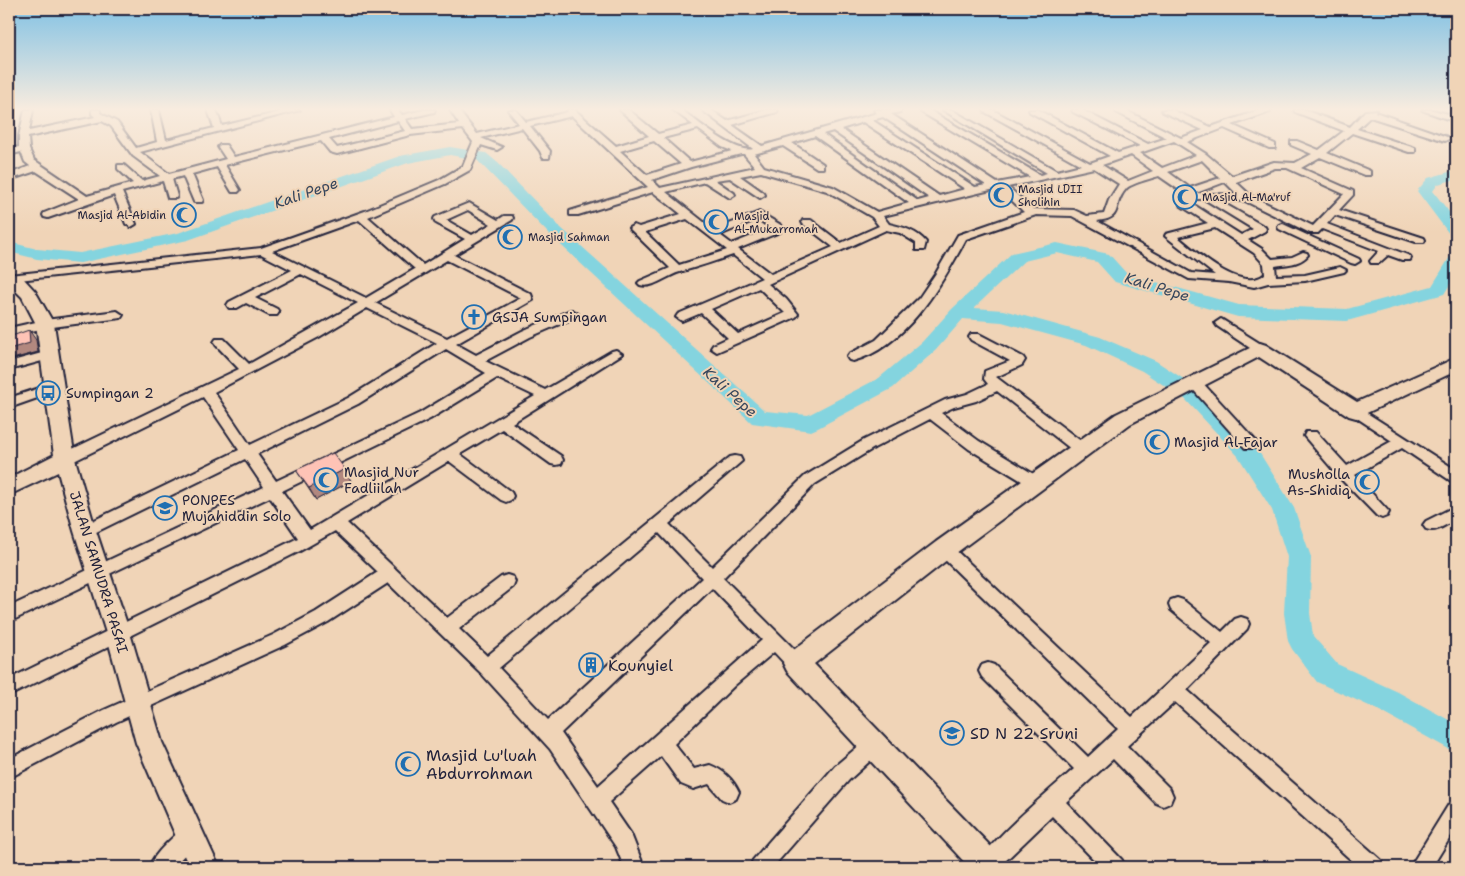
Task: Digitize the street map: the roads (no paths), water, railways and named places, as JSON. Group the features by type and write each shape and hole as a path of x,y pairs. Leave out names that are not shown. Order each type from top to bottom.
{"street":[{"path":"24,151 34,164 86,200"},
{"path":"134,151 167,177 172,196"},
{"path":"225,151 232,161"},
{"path":"48,215 86,200 140,184 270,151"},
{"path":"9,278 263,251 361,216 442,182 467,168 473,151"},
{"path":"615,151 656,190 733,250 764,280 792,314 717,348"},
{"path":"671,151 688,165"},
{"path":"740,151 761,169"},
{"path":"645,179 688,165 749,151"},
{"path":"797,151 820,166"},
{"path":"841,151 916,204"},
{"path":"868,151 938,199"},
{"path":"913,151 973,190"},
{"path":"944,151 998,185 1031,213"},
{"path":"993,151 1039,178"},
{"path":"1016,151 1055,174"},
{"path":"1065,151 1124,184"},
{"path":"1107,151 1118,157"},
{"path":"876,215 973,190 1039,178 1092,165 1136,151"},
{"path":"1194,151 1229,179 1247,198"},
{"path":"1311,151 1367,173"},
{"path":"1291,167 1323,151"},
{"path":"1133,152 1191,194 1206,197 1247,198 1318,228 1406,258"},
{"path":"1094,222 1111,214 1114,200 1124,184 1163,172 1202,156"},
{"path":"9,168 34,164"},
{"path":"9,177 34,164"},
{"path":"220,164 235,190"},
{"path":"1268,280 1271,275 1269,263 1258,251 1185,206 1185,201 1191,194 1229,179 1274,165 1291,167 1350,193 1318,228 1305,238"},
{"path":"121,167 140,184"},
{"path":"574,213 656,190 761,169 830,189 876,215 884,223 884,227"},
{"path":"186,172 198,200"},
{"path":"731,174 760,195"},
{"path":"707,179 730,195"},
{"path":"116,191 132,224"},
{"path":"1206,197 1261,229 1241,239"},
{"path":"9,487 248,370 365,304 503,221 469,206 439,219 472,239"},
{"path":"853,357 880,343 923,301 942,273 962,237 1031,213 1065,211 1094,222 1189,276 1229,279 1248,284 1268,280 1305,278 1340,270"},
{"path":"1332,211 1420,240"},
{"path":"677,269 636,230 689,215"},
{"path":"644,283 677,269 690,267 733,250 777,228 759,215 713,234"},
{"path":"361,216 421,269"},
{"path":"806,222 841,248"},
{"path":"1216,224 1170,236 1229,279"},
{"path":"682,317 841,248 884,227 896,228 913,236 921,242 920,248"},
{"path":"1283,227 1355,261"},
{"path":"1375,261 1386,250"},
{"path":"263,251 365,304 446,343 496,372 546,396"},
{"path":"86,531 353,401 446,343 526,301 528,298 446,255"},
{"path":"1269,263 1295,260 1303,256"},
{"path":"233,305 302,270"},
{"name":"JALAN SAMUDRA PASAI","path":"9,278 28,295 46,324 65,459 149,743 204,867"},
{"path":"246,298 273,312"},
{"path":"703,308 736,339"},
{"path":"476,361 526,334 572,314"},
{"path":"9,332 46,324 117,315"},
{"path":"1221,322 1456,477"},
{"path":"975,337 1019,360 990,374 990,379 1081,449"},
{"path":"220,342 248,370"},
{"path":"796,663 944,549 1123,419 1260,349"},
{"path":"9,688 308,540 384,492 451,455 616,354"},
{"path":"9,366 49,355"},
{"path":"1356,412 1456,364"},
{"path":"9,615 271,488 425,416 496,372"},
{"path":"1192,383 1250,444"},
{"path":"548,733 712,578 810,480 869,444 950,403 971,398 998,386"},
{"path":"9,403 55,387"},
{"path":"206,391 308,540"},
{"path":"932,412 974,445 1035,482"},
{"path":"503,423 556,460"},
{"path":"1311,436 1382,512"},
{"path":"1345,474 1402,442"},
{"path":"451,455 506,496"},
{"path":"487,667 735,461"},
{"path":"1431,525 1456,512"},
{"path":"337,523 487,667 548,733 624,841 634,867"},
{"path":"659,524 796,663 986,866 1022,828 1175,690 1241,624"},
{"path":"944,549 1131,729"},
{"path":"9,769 137,704 279,640 322,617 391,574"},
{"path":"445,626 507,582"},
{"path":"1177,605 1222,642"},
{"path":"596,800 662,743 748,661 774,641"},
{"path":"988,671 1088,770"},
{"path":"1175,690 1374,867"},
{"path":"662,743 688,776 693,779 706,772 711,774 730,792"},
{"path":"760,867 842,773 874,745"},
{"path":"1113,746 1162,796"},
{"path":"1052,802 1115,867"},
{"path":"1420,867 1456,811"},
{"path":"160,867 189,836"}],"waterway":[{"name":"Kali Pepe","path":"9,247 37,254 80,258 182,237 405,159 450,151 481,156 493,166 554,230 759,418 811,423 886,383 929,346 958,313"},
{"name":"Kali Pepe","path":"1456,174 1433,181 1425,191 1456,232"},
{"name":"Kali Pepe","path":"958,313 1018,257 1057,248 1103,258 1121,278 1238,311 1347,315 1438,290 1456,261"},
{"path":"958,313 1003,316 1093,341 1149,366 1192,394 1246,450 1283,508 1299,557 1297,613 1301,641 1327,673 1388,701 1456,739"}],"place":[{"name":"Masjid LDII Sholihin","path":"1001,195"},
{"name":"Masjid Al-Ma'ruf","path":"1185,197"},
{"name":"Masjid Al-Abidin","path":"184,215"},
{"name":"Masjid Al-Mukarromah","path":"716,222"},
{"name":"Masjid Sahman","path":"510,237"},
{"name":"GSJA Sumpingan","path":"474,317"},
{"name":"Sumpingan 2","path":"48,393"},
{"name":"Masjid Al-Fajar","path":"1157,442"},
{"name":"Masjid Nur Fadliilah","path":"326,480"},
{"name":"Musholla As-Shidiq","path":"1367,482"},
{"name":"PONPES Mujahiddin Solo","path":"165,508"},
{"name":"Kounyiel","path":"591,665"},
{"name":"SD N 22 Sruni","path":"952,733"},
{"name":"Masjid Lu'luah Abdurrohman","path":"408,764"}]}
